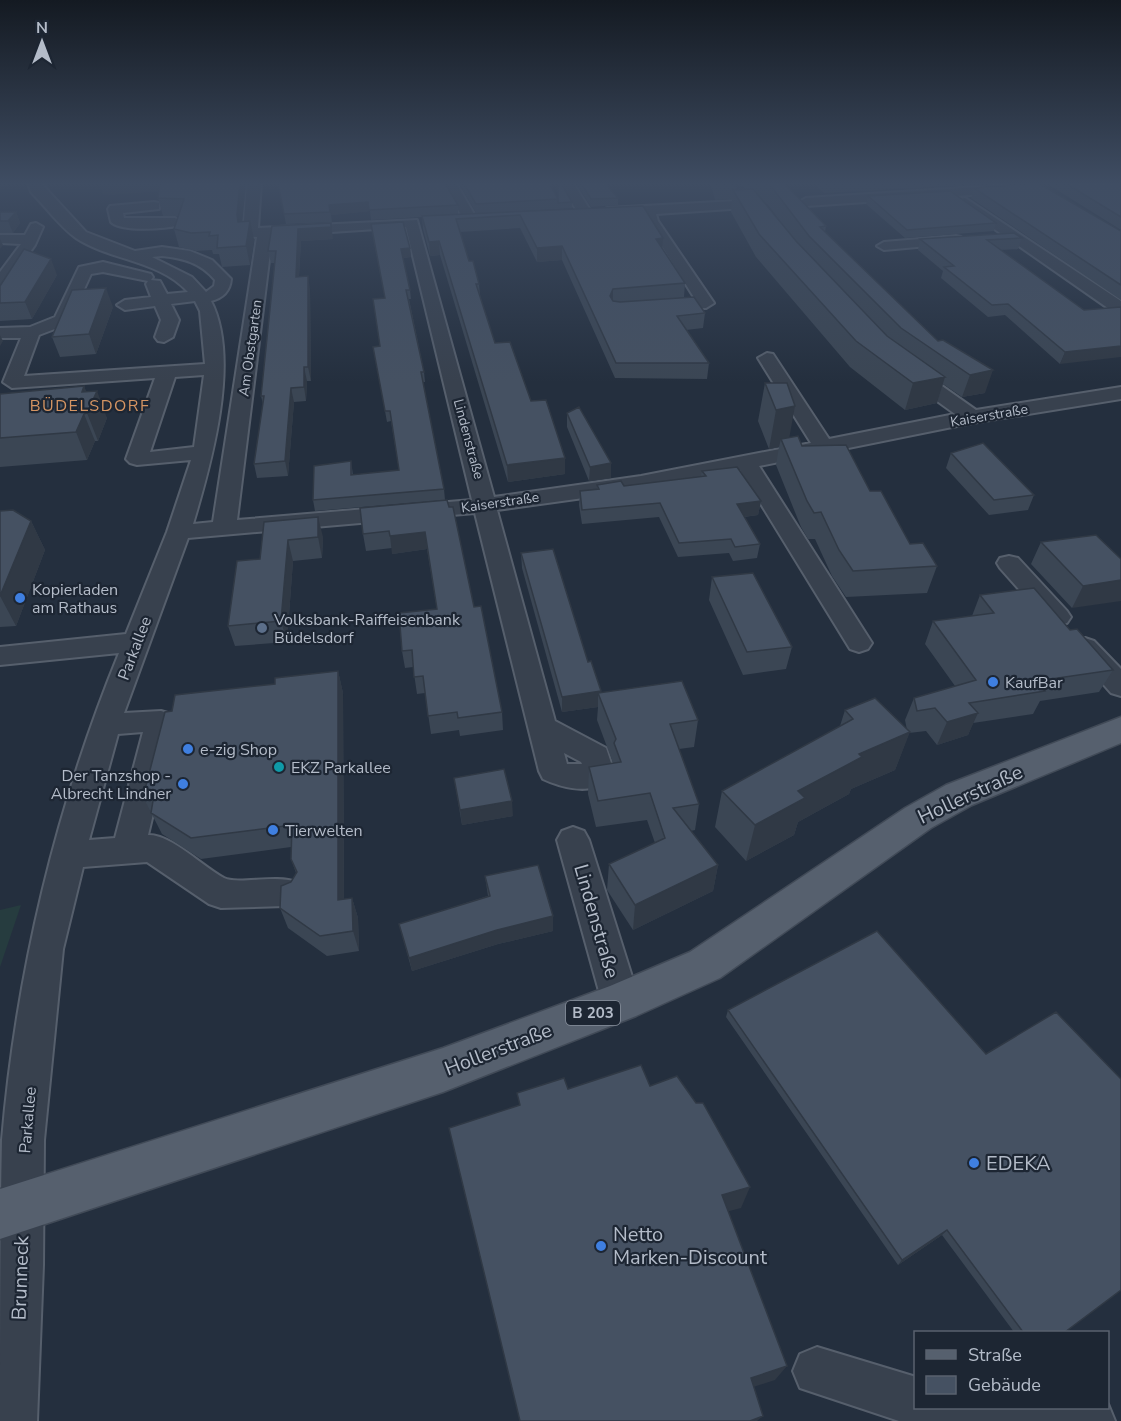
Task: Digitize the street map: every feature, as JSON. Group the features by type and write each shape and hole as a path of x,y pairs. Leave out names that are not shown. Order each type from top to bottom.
{"main road":[{"name":"Hollerstraße","path":"11,1210 444,1070 621,1002 705,964 918,818 959,795 1121,729"}],"street":[{"path":"0,283 22,249"},
{"path":"117,249 134,256 162,276"},
{"name":"Am Obstgarten","path":"224,529 264,249"},
{"name":"Lindenstraße","path":"425,249 542,726"},
{"path":"640,308 706,303 670,249"},
{"path":"1034,249 1054,262 1091,297 1121,309"},
{"path":"125,305 218,293 223,284 219,273 184,255 164,250 134,256"},
{"path":"1054,262 1036,267 1054,279"},
{"path":"0,333 32,332 62,320 86,270 103,267 186,280 200,296"},
{"path":"162,276 161,300 170,320 164,338"},
{"name":"Parkallee","path":"11,1210 23,1140 45,949 69,855 107,724 179,532 204,451 214,369 208,311 200,296"},
{"path":"0,401 12,382 32,332"},
{"path":"766,358 823,446"},
{"path":"897,362 972,417"},
{"path":"12,382 214,369"},
{"path":"167,372 137,459 172,457 204,451"},
{"name":"Kaiserstraße","path":"179,532 486,504 641,483 972,417 1121,393"},
{"path":"746,462 859,643"},
{"path":"1009,563 1121,686"},
{"path":"0,656 136,642"},
{"path":"107,724 161,721 128,850"},
{"name":"Lindenstraße","path":"573,840 621,1002"},
{"path":"69,855 152,848 221,894 285,892"},
{"name":"Brunneck","path":"11,1210 12,1421"},
{"path":"817,1371 914,1402"},
{"path":"945,1409 1090,1421"}],"green space":[{"path":"21,905 0,967 0,910"}],"building":[{"path":"24,249 51,259 25,302 0,303 0,286"},
{"path":"297,249 296,277 308,276 308,367 304,367 304,387 291,388 285,461 254,464 264,396 261,396 276,251 268,251"},
{"path":"376,249 401,249 410,290 406,290 424,372 421,372 444,489 313,500 314,466 351,461 351,475 399,470 390,411 385,411 373,347 380,346 373,299 385,298"},
{"path":"442,249 465,249 469,261 473,261 479,284 476,284 495,343 510,342 531,401 546,400 565,458 507,465"},
{"path":"564,249 663,249 685,283 613,289 610,296 613,301 694,297 705,313 677,316 709,363 616,363"},
{"path":"773,249 804,249 887,336 945,377 913,383 856,341"},
{"path":"822,249 843,249 938,341 943,340 993,370 970,375 901,328"},
{"path":"933,249 1000,249 1084,310 1121,307 1121,346 1065,352 1008,304 992,305 944,267 954,266"},
{"path":"1067,249 1121,249 1121,285"},
{"path":"106,288 89,334 52,337 72,290"},
{"path":"765,383 787,383 795,406 776,410"},
{"path":"84,386 82,392 97,391 76,432 0,438 0,394"},
{"path":"579,407 611,463 590,467 567,413"},
{"path":"798,436 802,446 846,445 870,491 881,491 910,544 923,543 937,566 853,571 839,550 821,512 814,513 807,501 781,439"},
{"path":"983,443 1034,495 994,500 951,453"},
{"path":"737,467 761,501 737,504 760,544 735,547 731,539 679,543 660,503 582,510 580,491 599,489 597,485 621,481 624,486 706,476 702,471"},
{"path":"447,500 449,507 453,507 474,607 481,606 502,712 458,718 457,712 428,716 423,676 414,677 412,650 402,651 399,613 437,609 425,532 390,536 389,531 363,534 360,508"},
{"path":"13,510 31,521 0,596 0,511"},
{"path":"318,517 318,537 288,540 281,621 228,626 237,561 260,559 264,522"},
{"path":"1096,535 1121,559 1121,580 1083,586 1041,542"},
{"path":"553,549 588,662 591,661 601,691 562,697 521,553"},
{"path":"753,573 792,647 747,652 712,577"},
{"path":"1034,588 1070,630 1077,629 1113,670 1037,681 1045,691 969,703 978,713 947,722 935,708 917,711 914,698 976,680 933,621 994,613 980,595"},
{"path":"338,671 338,900 352,898 353,931 320,936 280,908 281,886 291,882 297,872 291,859 292,825 191,838 151,813 154,795 143,797 165,712 172,711 175,695 275,684 275,678"},
{"path":"682,681 698,720 670,724 699,804 673,808 718,865 635,905 609,864 665,838 650,793 598,801 589,767 621,762 614,743 616,739 598,693"},
{"path":"875,698 910,732 859,754 862,757 798,791 805,798 755,825 722,791 853,719 845,710"},
{"path":"504,769 512,801 460,810 454,778"},
{"path":"538,865 553,916 497,930 409,958 399,924 490,896 485,876"},
{"name":"EDEKA","path":"877,931 986,1054 1056,1012 1121,1079 1121,1290 1066,1331 1022,1331 947,1230 902,1260 728,1010"},
{"name":"Netto Marken-Discount","path":"641,1065 650,1086 677,1076 696,1103 703,1103 750,1187 722,1195 787,1366 751,1378 763,1416 750,1421 520,1421 449,1128 520,1105 517,1093 564,1078 568,1089"}],"place":[{"name":"Kopierladen am Rathaus","path":"20,598"},
{"name":"Volksbank-Raiffeisenbank Büdelsdorf","path":"262,628"},
{"name":"KaufBar","path":"993,682"},
{"name":"e-zig Shop","path":"188,749"},
{"name":"EKZ Parkallee","path":"279,767"},
{"name":"Der Tanzshop - Albrecht Lindner","path":"183,784"},
{"name":"Tierwelten","path":"273,830"},
{"name":"EDEKA","path":"974,1163"},
{"name":"Netto Marken-Discount","path":"601,1246"}],"district":[{"name":"BÜDELSDORF","path":"90,405"}]}
